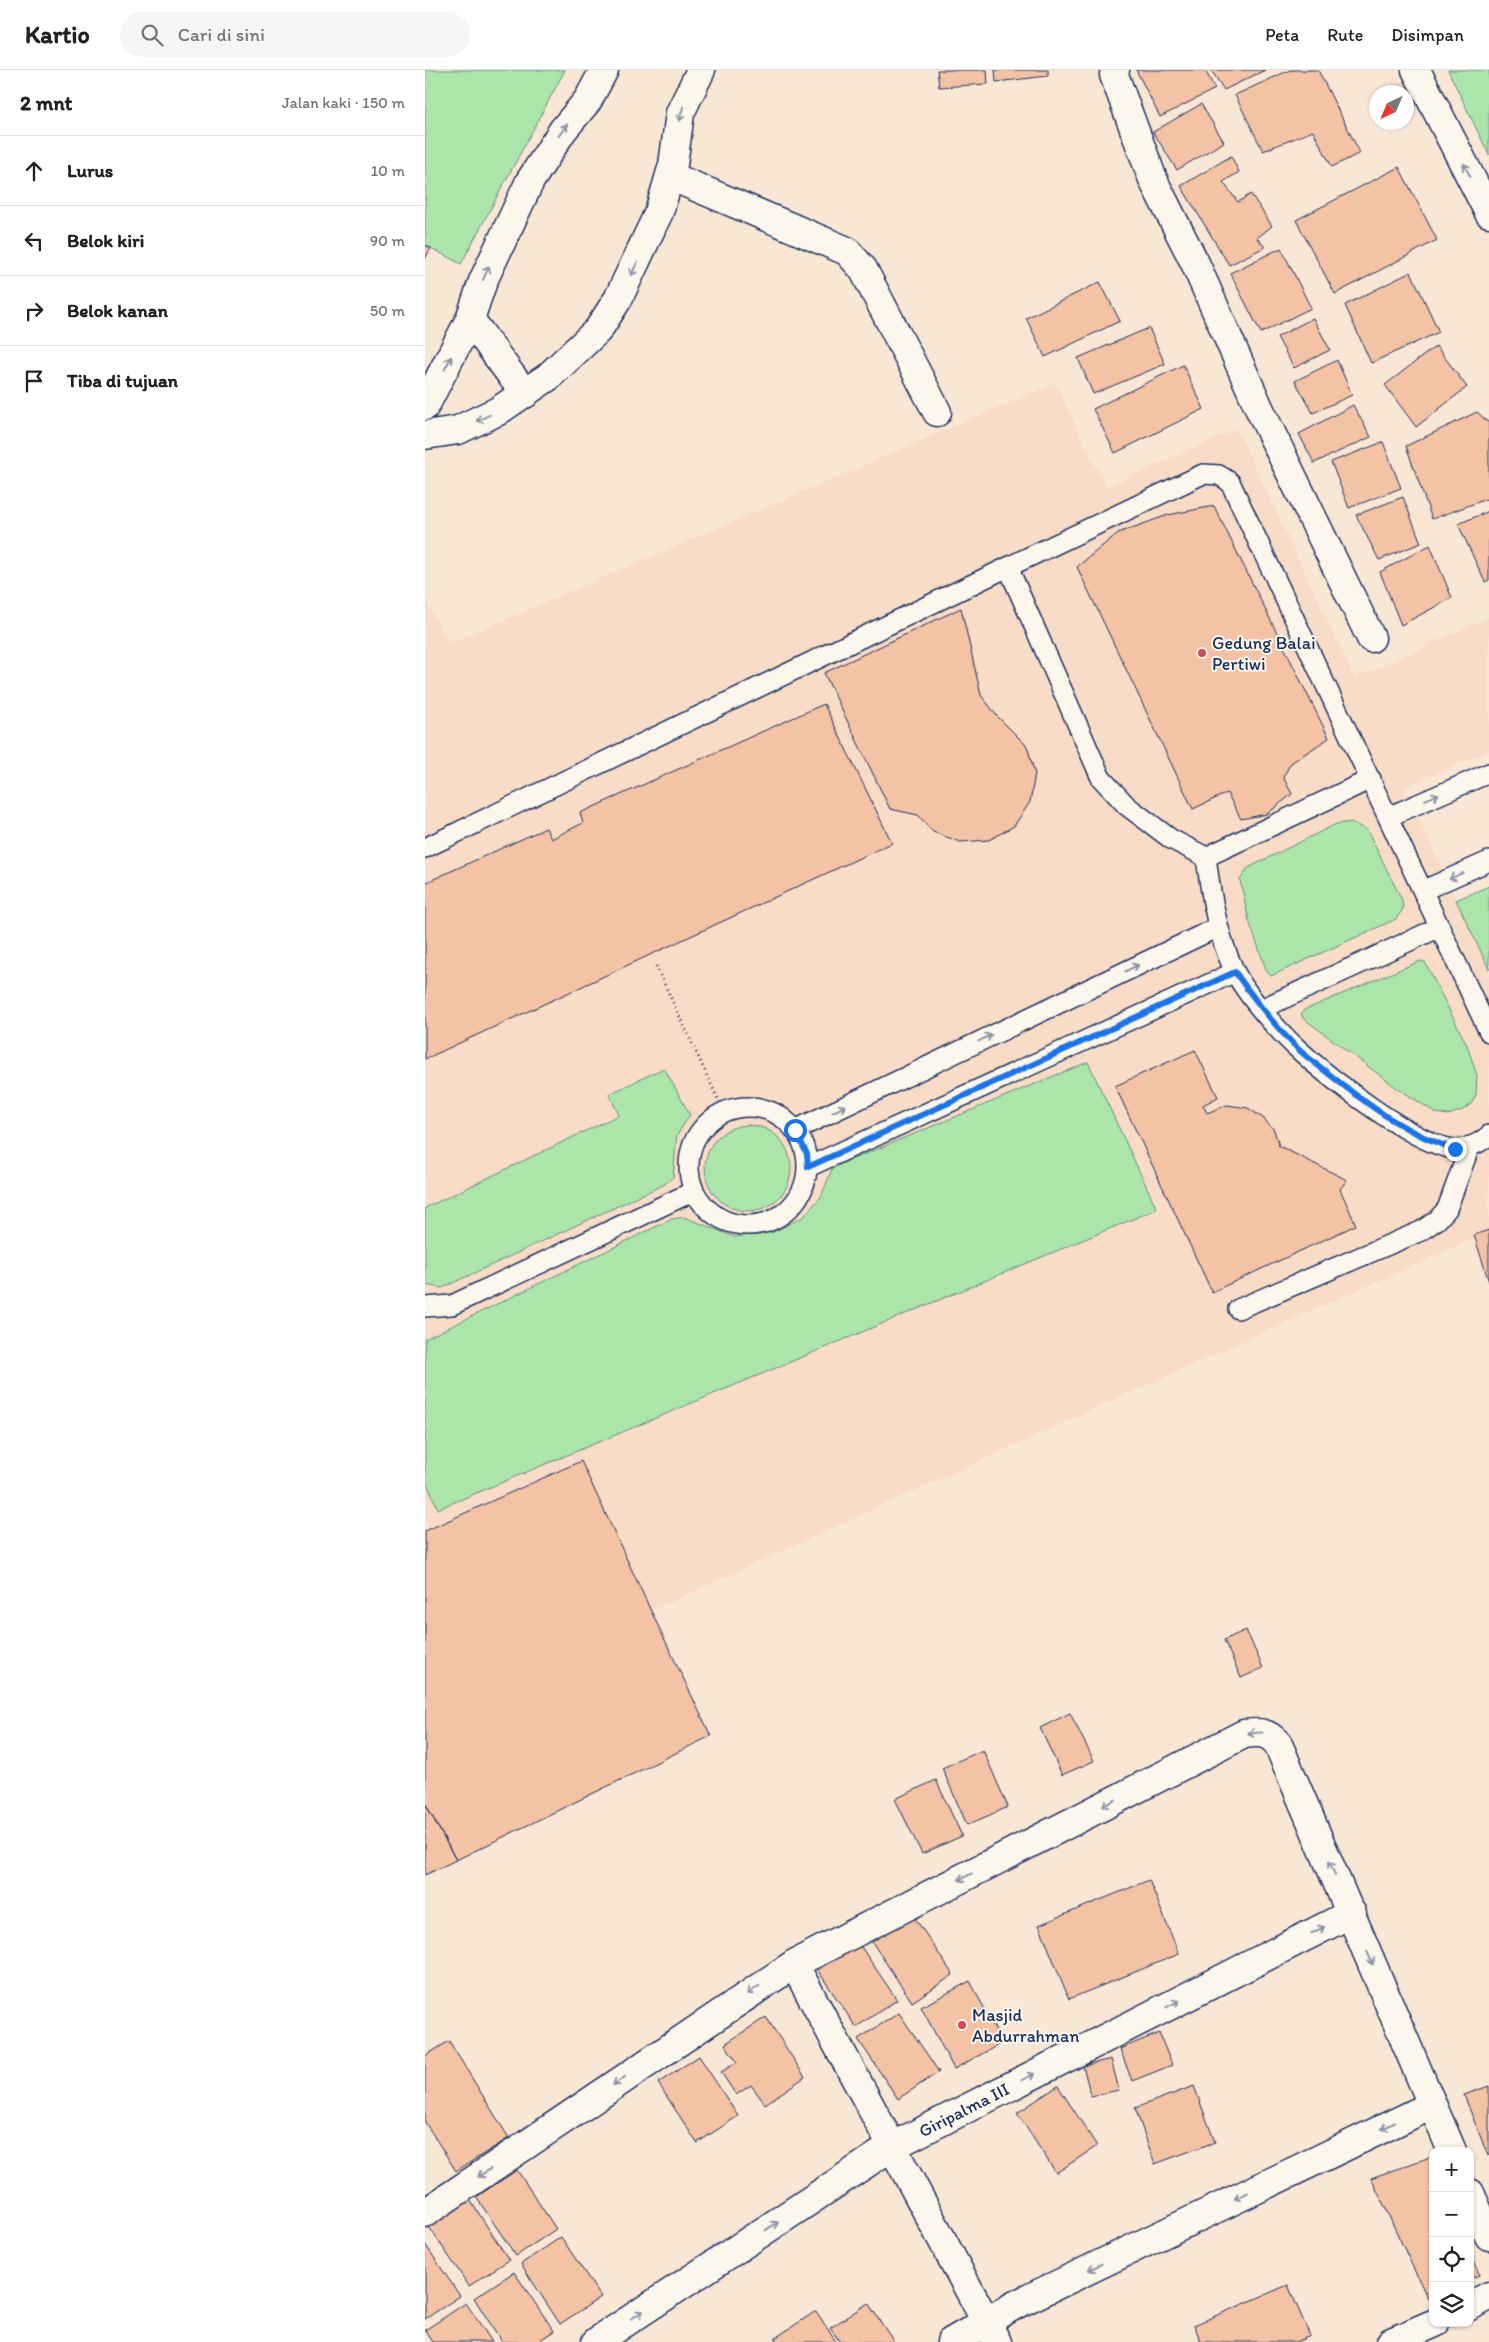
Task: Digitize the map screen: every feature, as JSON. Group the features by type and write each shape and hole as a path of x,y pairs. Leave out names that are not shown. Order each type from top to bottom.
{"street":[{"path":"425,406 471,319 483,281 530,182 563,130 588,100 604,70"},
{"path":"425,435 458,430 498,411 525,394 566,362 599,330 619,299 659,212 673,164 680,113 701,70"},
{"path":"1115,70 1114,75 1154,182 1195,263 1260,410 1371,638"},
{"path":"1416,70 1489,213"},
{"path":"669,176 847,251 863,269 937,412"},
{"path":"471,319 525,394"},
{"path":"425,2213 794,1964 1244,1734 1255,1732 1265,1733 1278,1744 1352,1913 1450,2147"},
{"name":"Giripalma III","path":"596,2342 891,2147 1352,1913"},
{"path":"794,1964 992,2332"},
{"path":"951,2342 992,2332 1015,2305 1432,2105"},
{"path":"1474,2202 1489,2236"},
{"path":"1474,2304 1489,2296"},
{"path":"1391,2342 1429,2326"}],"lane":[{"path":"425,848 1203,474 1219,475 1230,482 1424,890 1489,1032"},
{"path":"1008,567 1101,778 1135,812 1171,839 1206,857"},
{"path":"1388,817 1489,773"},
{"path":"1206,857 1371,779"},
{"path":"1206,857 1218,926 1235,972 1261,1009 1299,1050 1365,1102 1406,1129 1431,1142 1455,1149 1470,1146 1489,1134"},
{"path":"1424,890 1489,861"},
{"path":"795,1130 1218,926"},
{"path":"1261,1009 1440,927"},
{"path":"808,1167 1235,972"},
{"path":"739,1107 755,1107 770,1111 784,1118 795,1130 805,1147 808,1167 805,1183 799,1198 789,1210 776,1219 761,1225 745,1226 729,1223 709,1210 694,1191 689,1176 689,1160 692,1145 700,1131 711,1120 724,1112 739,1107"},
{"path":"1238,1309 1421,1231 1437,1220 1447,1209 1470,1146"},
{"path":"425,1307 452,1305 694,1191"}],"path":[{"path":"656,966 724,1112"}],"shaded area":[{"path":"1055,383 1106,487 1237,429 1355,678 1489,617 1489,751 1404,787 1489,969 1489,1232 1208,1357 651,1611 581,1461 429,1530 425,1521 425,595 448,644"}],"green space":[{"path":"425,70 565,70 461,264 425,245"},
{"path":"1448,70 1489,70 1489,155"},
{"path":"1351,822 1367,830 1402,900 1403,909 1396,919 1271,976 1267,972 1249,921 1240,880 1248,868 1336,824"},
{"path":"1489,886 1489,969 1456,900"},
{"path":"1420,961 1425,962 1467,1045 1477,1076 1476,1095 1472,1103 1463,1110 1448,1115 1436,1113 1397,1088 1303,1018 1301,1014 1304,1010"},
{"path":"1088,1062 1157,1209 438,1509 425,1479 425,1339 672,1219 684,1217 735,1237 773,1232 803,1217 821,1197 832,1169 841,1164"},
{"path":"664,1068 690,1115 677,1135 673,1177 665,1184 442,1288 425,1285 425,1208 619,1115 609,1094"},
{"path":"748,1125 764,1128 772,1132 784,1144 788,1152 791,1168 788,1184 784,1192 772,1204 764,1208 748,1211 732,1208 724,1204 712,1192 708,1184 705,1168 708,1152 712,1144 724,1132 732,1128"}],"building":[{"path":"937,70 987,70 988,84 939,87"},
{"path":"995,70 1048,70 1048,76 996,82"},
{"path":"1136,70 1205,70 1215,89 1160,117"},
{"path":"1211,70 1265,70 1224,90"},
{"path":"1290,70 1318,70 1360,153 1332,167 1313,131 1263,151 1235,95"},
{"path":"1201,104 1224,142 1177,170 1153,132"},
{"path":"1231,156 1239,172 1223,182 1238,202 1251,194 1272,226 1257,238 1265,247 1229,265 1181,186"},
{"path":"1399,167 1437,240 1335,294 1296,220"},
{"path":"425,245 431,248 425,259"},
{"path":"1281,248 1311,308 1261,333 1230,273"},
{"path":"1411,272 1439,332 1371,363 1345,305"},
{"path":"1100,282 1120,321 1045,357 1026,318"},
{"path":"1313,318 1330,350 1294,368 1277,337"},
{"path":"1149,328 1165,364 1093,394 1078,358"},
{"path":"1436,346 1467,387 1416,427 1385,385"},
{"path":"1337,360 1352,395 1313,413 1295,381"},
{"path":"1183,365 1204,409 1115,453 1093,409"},
{"path":"1353,405 1371,437 1314,463 1299,434"},
{"path":"1477,412 1489,423 1489,498 1432,519 1406,446"},
{"path":"1383,442 1401,488 1349,508 1331,462"},
{"path":"1403,497 1421,543 1379,560 1356,515"},
{"name":"Gedung Balai Pertiwi","path":"1214,506 1329,738 1291,763 1283,777 1292,794 1267,814 1241,819 1227,793 1193,809 1077,567 1118,533 1168,515"},
{"path":"1489,511 1489,580 1485,582 1458,524"},
{"path":"1430,545 1452,598 1401,625 1380,572"},
{"path":"961,608 981,695 997,716 1027,746 1035,774 1030,802 1014,826 989,840 960,842 933,832 918,815 890,809 824,673"},
{"path":"824,704 892,843 425,1059 425,883 546,828 551,839 583,823 580,813"},
{"path":"1195,1050 1218,1097 1203,1105 1207,1113 1227,1105 1248,1108 1263,1118 1274,1130 1279,1146 1347,1180 1340,1189 1356,1225 1212,1292 1115,1086"},
{"path":"1489,1230 1489,1282 1474,1235"},
{"path":"581,1461 711,1736 456,1860 425,1803 425,1531"},
{"path":"1246,1630 1263,1668 1241,1678 1224,1640"},
{"path":"1070,1713 1094,1761 1062,1775 1040,1728"},
{"path":"983,1750 1008,1807 967,1825 942,1768"},
{"path":"936,1780 962,1836 922,1854 895,1799"},
{"path":"425,1803 456,1860 425,1875"},
{"path":"1149,1880 1179,1954 1069,1999 1039,1925"},
{"path":"913,1915 953,1975 912,2002 872,1942"},
{"path":"857,1941 897,2000 856,2027 816,1968"},
{"name":"Masjid Abdurrahman","path":"970,1981 1002,2043 954,2069 921,2007"},
{"path":"899,2013 939,2072 898,2099 858,2039"},
{"path":"766,2017 805,2077 765,2104 751,2085 736,2095 721,2072 737,2062 725,2044"},
{"path":"1159,2033 1172,2065 1132,2081 1120,2049"},
{"path":"449,2041 509,2138 456,2171 425,2122 425,2056"},
{"path":"699,2056 738,2116 697,2143 658,2083"},
{"path":"1111,2059 1119,2090 1091,2096 1083,2066"},
{"path":"1058,2086 1097,2146 1056,2173 1017,2113"},
{"path":"1194,2086 1215,2142 1155,2164 1135,2108"},
{"path":"1489,2086 1489,2155 1488,2156 1464,2095"},
{"path":"1429,2157 1429,2299 1428,2299 1371,2178"},
{"path":"517,2170 556,2229 516,2256 476,2197"},
{"path":"470,2200 509,2260 469,2286 429,2227"},
{"path":"561,2237 601,2297 560,2324 521,2264"},
{"path":"425,2244 460,2296 425,2319"},
{"path":"1474,2259 1479,2275 1474,2277"},
{"path":"514,2272 554,2331 537,2342 502,2342 474,2298"},
{"path":"1288,2285 1310,2336 1296,2342 1201,2342 1194,2325"},
{"path":"466,2303 492,2342 433,2342 425,2330"},
{"path":"868,2303 894,2342 840,2342 830,2328"},
{"path":"816,2311 836,2342 777,2342 775,2338"}],"place":[{"name":"Gedung Balai Pertiwi","path":"1202,653"},
{"name":"Masjid Abdurrahman","path":"962,2025"}],"route":[{"path":"795,1130 807,1154 808,1167 1235,972 1261,1009 1299,1050 1365,1102 1406,1129 1431,1142 1455,1149"}]}
